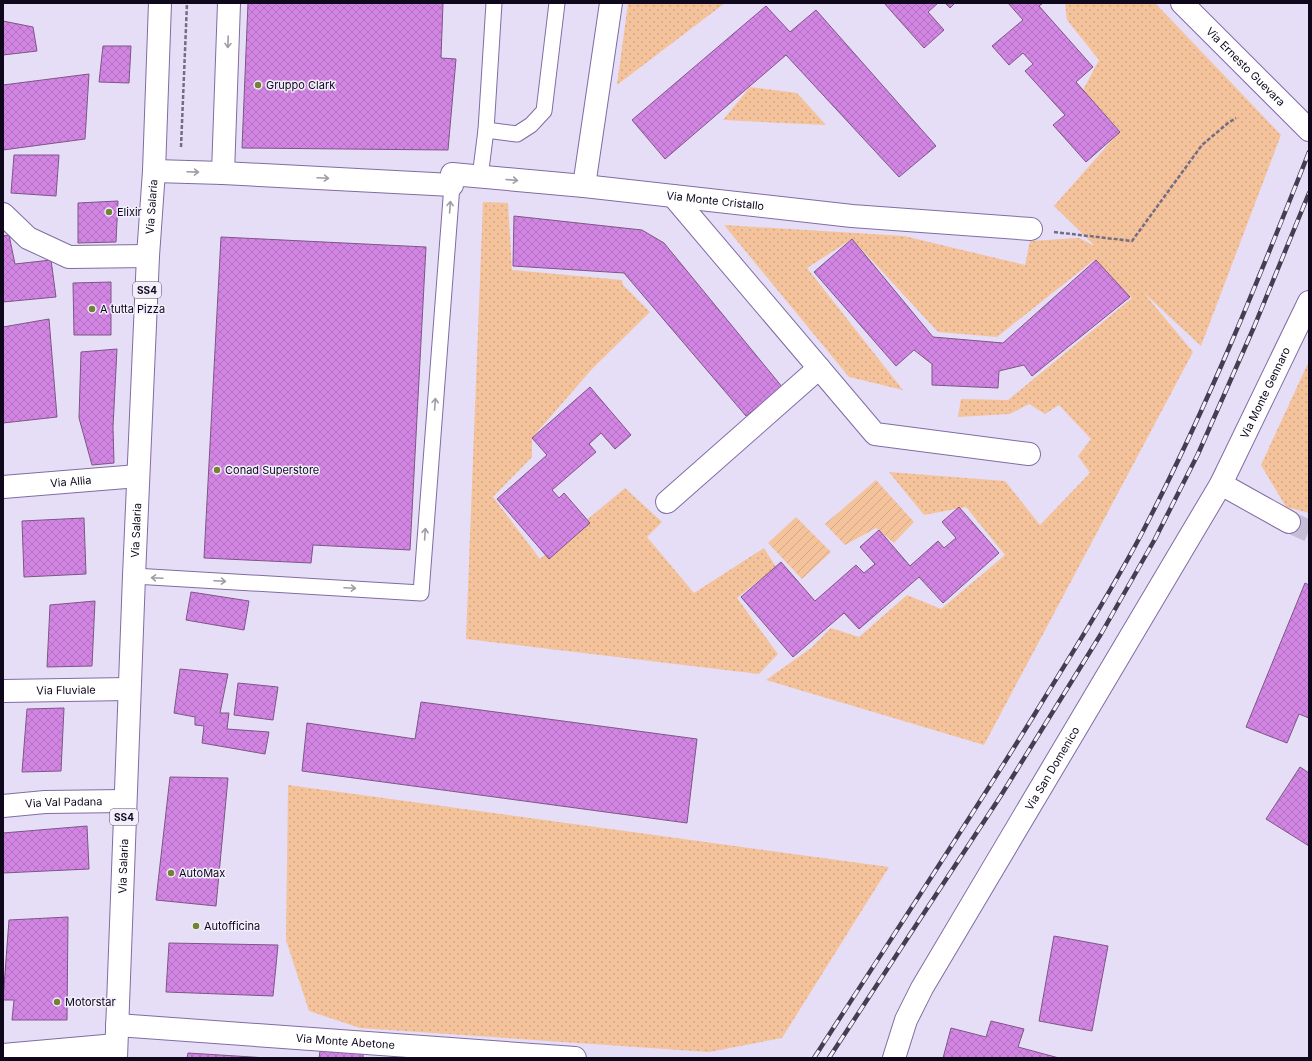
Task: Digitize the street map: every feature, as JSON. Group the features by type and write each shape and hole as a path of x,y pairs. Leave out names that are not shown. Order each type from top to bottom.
{"street":[{"name":"Via Salaria","path":"116,1043 138,476 148,256 154,171 160,3"},
{"path":"223,173 230,3"},
{"name":"Via Ernesto Guevara","path":"1182,3 1309,130"},
{"path":"584,186 607,4"},
{"path":"154,171 223,173 452,185"},
{"name":"Via Monte Cristallo","path":"452,185 452,174 584,186 852,216 1041,231"},
{"path":"673,196 875,434 1028,454"},
{"path":"3,214 28,238 70,257 148,256"},
{"name":"Via Monte Gennaro","path":"1222,484 1309,302"},
{"path":"667,502 819,368"},
{"name":"Via Allia","path":"3,487 138,476"},
{"path":"1222,484 1289,522"},
{"name":"Via San Domenico","path":"894,1058 906,1020 922,988 1222,484"},
{"name":"Via Fluviale","path":"3,691 129,689"},
{"name":"Via Val Padana","path":"3,806 45,802 125,801"},
{"name":"Via Monte Abetone","path":"3,1055 116,1043 575,1058"}],"lane":[{"path":"480,177 486,130 494,3"},
{"path":"486,130 517,134 531,125 544,111 557,3"},
{"path":"134,576 421,593 452,185"}],"path":[{"path":"1041,231 1132,241 1202,145 1236,118"}],"shaded area":[{"path":"628,3 725,3 617,85"},
{"path":"1065,3 1155,3 1281,135 1201,346 1144,293 1193,352 984,745 766,680 811,648 831,628 859,637 907,595 941,609 1005,555 966,507 924,515 889,472 1005,481 1040,525 1090,473 1078,456 1091,439 1059,405 1045,414 1029,404 1010,414 958,417 961,399 1008,400 1132,298 1094,260 997,337 938,332 852,239 807,268 903,390 849,377 724,225 904,236 1025,265 1030,241 1079,238 1095,246 1054,206 1120,131 1083,90 1099,60 1067,20"},
{"path":"750,87 797,93 826,125 723,120"},
{"path":"483,202 508,203 512,270 622,280 623,285 650,312 592,369 532,438 532,457 493,497 540,559 625,488 662,522 647,537 694,593 764,548 776,567 737,598 778,654 759,674 466,639"},
{"path":"1309,361 1309,513 1286,507 1261,465"},
{"path":"876,480 914,522 894,543 876,528 845,545 825,524"},
{"path":"796,517 831,552 802,579 768,543"},
{"path":"288,785 889,867 782,1038 709,1052 360,1028 309,1011 286,940"}],"building":[{"path":"248,3 443,3 441,58 456,59 448,150 242,148"},
{"path":"884,3 938,3 928,12 944,30 924,48"},
{"path":"945,3 955,3 950,8"},
{"path":"1008,3 1043,3 1039,6 1093,67 1076,82 1120,132 1086,162 1053,125 1065,115 1025,71 1033,64 1023,53 1009,65 992,46 1023,20"},
{"path":"766,6 790,32 816,10 936,146 899,177 786,55 665,159 632,120"},
{"path":"3,21 33,27 37,51 3,55"},
{"path":"103,46 131,46 129,83 99,82"},
{"path":"89,74 85,139 3,150 3,85"},
{"path":"14,155 59,155 56,196 11,193"},
{"path":"118,201 116,242 78,243 78,203"},
{"path":"514,216 642,230 664,243 783,388 746,416 624,273 513,266"},
{"path":"9,235 15,264 51,260 56,297 3,302 3,236"},
{"path":"221,237 426,247 410,550 313,545 311,563 204,558"},
{"path":"852,239 933,337 1003,343 1096,260 1130,297 1032,376 1024,365 999,371 998,388 932,385 932,364 914,350 896,366 814,272"},
{"name":"A tutta Pizza","path":"111,282 111,335 74,335 73,283"},
{"path":"49,319 57,417 3,423 3,327"},
{"path":"117,349 113,427 114,463 92,465 79,418 81,352"},
{"path":"590,387 631,435 615,449 601,433 589,444 596,452 552,490 559,498 564,493 590,523 549,559 497,499 547,455 532,438"},
{"path":"959,507 999,553 943,603 919,577 859,629 844,613 793,657 741,597 781,562 815,601 856,565 864,573 875,564 860,547 879,530 910,566 938,541 944,548 956,538 942,522"},
{"path":"84,518 86,574 24,577 22,521"},
{"path":"1305,583 1309,585 1309,718 1299,714 1287,743 1246,727"},
{"path":"191,592 249,601 244,630 186,620"},
{"path":"95,601 92,666 47,667 50,605"},
{"path":"180,669 228,674 220,713 229,713 227,729 269,732 265,754 202,743 204,726 195,725 195,717 174,713"},
{"path":"238,683 278,687 273,720 234,715"},
{"path":"421,702 697,739 687,823 302,771 307,723 415,739"},
{"path":"64,708 61,771 22,772 27,709"},
{"path":"1300,767 1309,773 1309,846 1266,819"},
{"path":"170,777 228,778 216,906 156,900"},
{"path":"87,826 89,869 3,873 3,833"},
{"path":"68,917 67,1020 12,1020 14,1000 3,1000 9,920"},
{"path":"1054,936 1108,946 1092,1031 1039,1021"},
{"path":"169,943 278,945 273,996 166,992"},
{"path":"991,1021 1024,1029 1018,1047 1059,1058 943,1058 951,1028 986,1037"},
{"path":"320,1051 363,1052 363,1058 319,1058"},
{"path":"188,1053 268,1058 187,1058"}],"tunnel":[{"path":"1289,522 1309,531"}],"railway":[{"path":"814,1058 1009,756 1130,556 1188,440 1210,392 1251,297 1309,152"},
{"path":"829,1058 1000,797 1101,634 1155,539 1198,454 1254,327 1309,193"}],"place":[{"name":"Gruppo Clark","path":"258,85"},
{"name":"Elixir","path":"109,212"},
{"name":"A tutta Pizza","path":"92,309"},
{"name":"Conad Superstore","path":"217,470"},
{"name":"AutoMax","path":"171,873"},
{"name":"Autofficina","path":"196,926"},
{"name":"Motorstar","path":"57,1002"}]}
